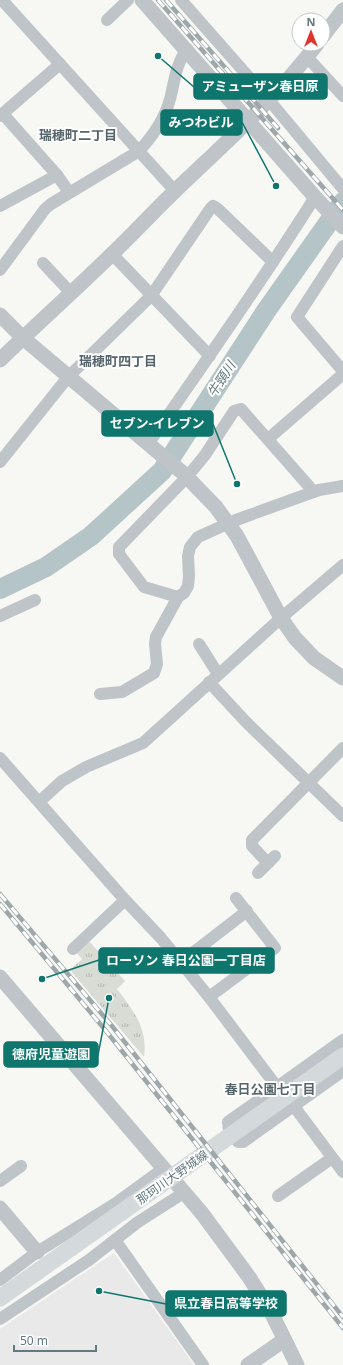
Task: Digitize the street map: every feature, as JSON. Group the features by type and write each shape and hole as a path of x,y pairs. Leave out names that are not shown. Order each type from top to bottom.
{"main road":[{"name":"那珂川大野城線","path":"0,1298 343,1056"}],"street":[{"path":"107,20 128,0"},
{"path":"142,0 343,227"},
{"path":"181,0 269,100 343,188"},
{"path":"4,3 175,191"},
{"path":"331,26 343,10"},
{"path":"0,270 45,209 69,192 139,151 149,140 162,119 170,100 178,62 186,49"},
{"path":"0,360 112,254 248,121 269,100 311,52"},
{"path":"307,57 343,96"},
{"path":"60,64 2,115 57,176 69,192"},
{"path":"0,206 57,176"},
{"path":"148,444 274,262 315,197"},
{"path":"0,462 68,377 152,296 213,206 274,262"},
{"path":"268,439 343,372 297,317 343,246"},
{"path":"112,254 210,356"},
{"path":"43,263 71,293"},
{"path":"0,315 23,338 68,377 186,476 216,507 229,523 281,618 295,638 314,658 343,678"},
{"path":"178,597 144,587 120,554 120,547 205,455 234,411 241,410 314,492"},
{"path":"100,694 122,692 154,673 157,664 154,644 156,637 178,597 184,593 188,586 188,556 190,548 198,537 229,523 314,492 343,486"},
{"path":"39,802 62,780 86,767 143,743 281,618 343,565"},
{"path":"0,616 35,600"},
{"path":"199,644 214,678 246,722 343,816"},
{"path":"258,873 271,860 252,846 252,840 343,748"},
{"path":"0,758 181,962 277,1087 293,1105 343,1172"},
{"path":"209,997 275,948 236,898"},
{"path":"73,949 125,900"},
{"path":"181,962 246,911"},
{"path":"0,977 201,1212 249,1277 271,1312 297,1365"},
{"path":"343,1040 228,1122 229,1130 238,1142 243,1142 293,1105 343,1071"},
{"path":"278,1196 332,1158"},
{"path":"0,1181 21,1166"},
{"path":"0,1280 37,1252 116,1203 164,1168"},
{"path":"0,1319 89,1260 138,1222 185,1192"},
{"path":"0,1208 37,1252"},
{"path":"115,1240 203,1365"},
{"path":"248,1365 284,1340"}],"shaded area":[{"path":"114,1253 194,1365 0,1365 0,1329"}],"green space":[{"path":"88,940 125,981 117,989 129,1004 138,1020 144,1037 144,1057 70,970 82,959 75,951"}],"waterway":[{"name":"牛頸川","path":"0,589 46,567 91,536 162,471 266,311 343,202"}],"railway":[{"path":"158,0 343,210"},
{"path":"166,0 278,128"},
{"path":"0,894 112,1026 343,1317"},
{"path":"0,904 106,1031 343,1328"}],"place":[{"name":"アミューザン春日原","path":"158,56"},
{"name":"みつわビル","path":"276,186"},
{"name":"セブン-イレブン","path":"237,484"},
{"name":"ローソン 春日公園一丁目店","path":"42,979"},
{"name":"徳府児童遊園","path":"109,998"},
{"name":"県立春日高等学校","path":"99,1291"}],"district":[{"name":"瑞穂町二丁目","path":"78,135"},
{"name":"瑞穂町四丁目","path":"118,361"},
{"name":"春日公園七丁目","path":"270,1089"}]}
